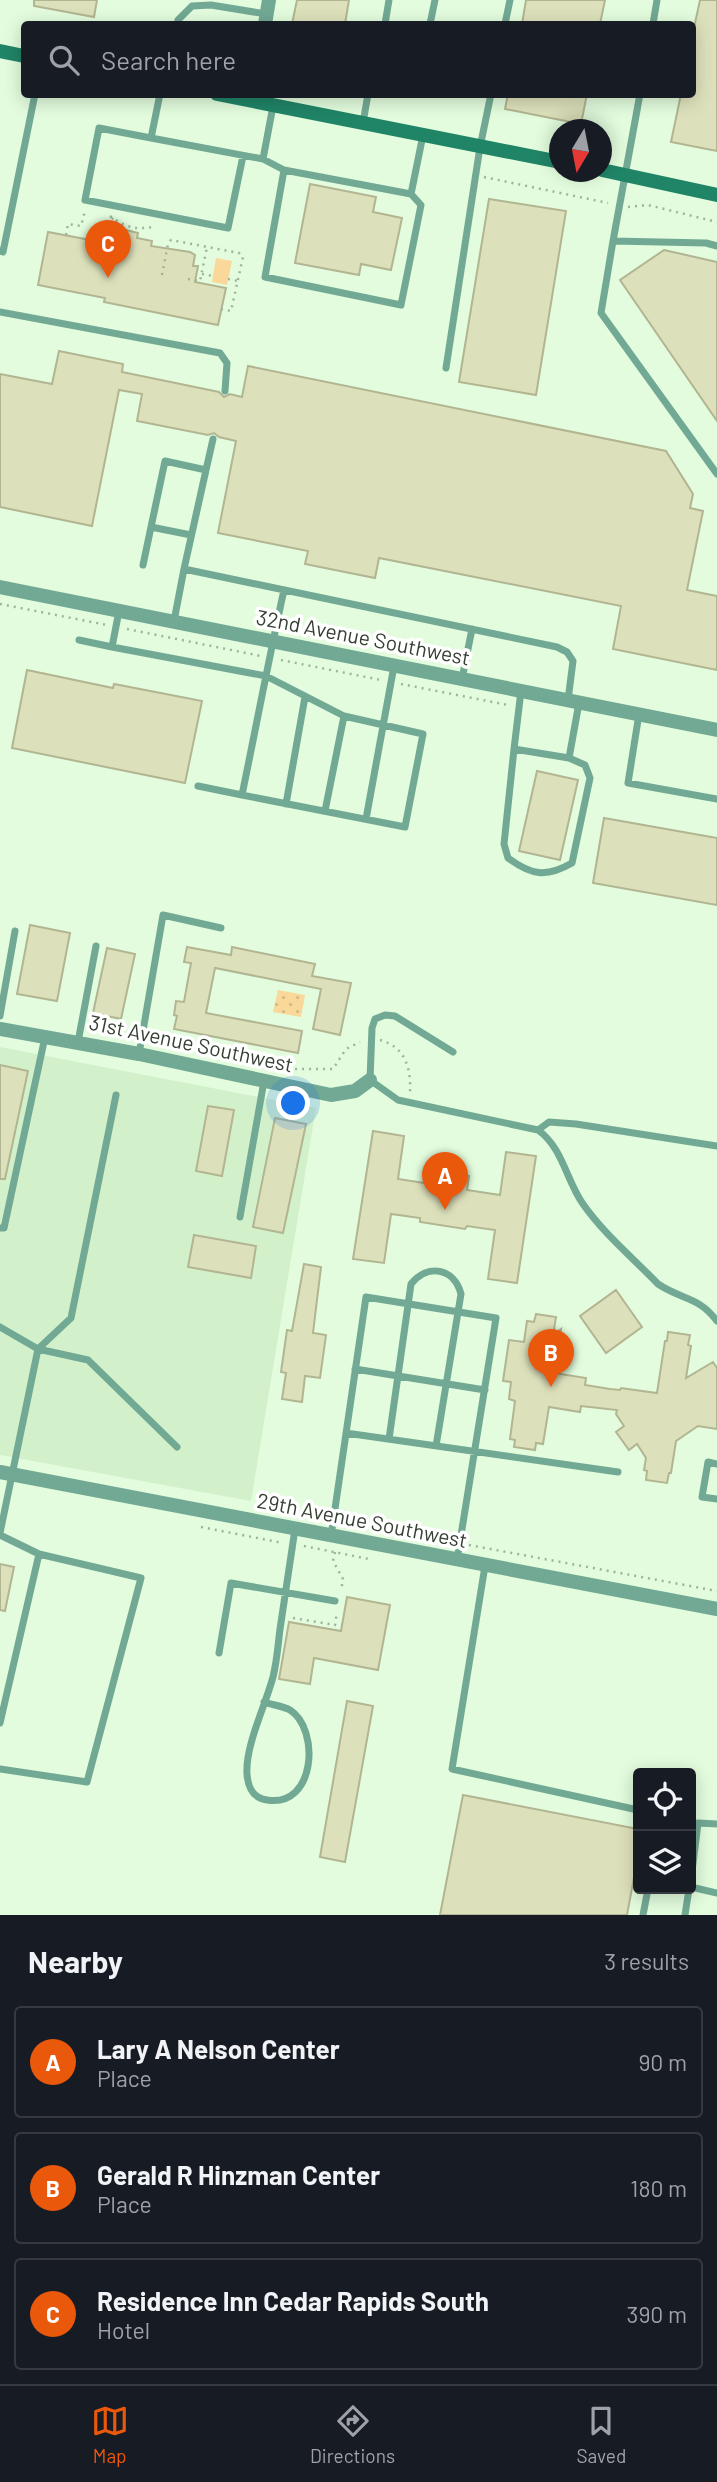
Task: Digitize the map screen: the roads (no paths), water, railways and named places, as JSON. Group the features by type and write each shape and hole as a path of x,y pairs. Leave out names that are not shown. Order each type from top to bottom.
{"street":[{"path":"0,51 21,55"},
{"path":"250,98 273,106 549,160"},
{"path":"612,172 717,195"},
{"name":"32nd Avenue Southwest","path":"0,587 717,730"},
{"name":"31st Avenue Southwest","path":"0,1029 139,1054 331,1095 355,1091 370,1080"},
{"name":"29th Avenue Southwest","path":"6,1473 717,1609"}],"lane":[{"path":"386,21 389,0"},
{"path":"431,21 435,0"},
{"path":"506,21 510,0"},
{"path":"654,21 657,0"},
{"path":"178,21 192,6 211,5 267,13"},
{"path":"0,251 3,252 34,98"},
{"path":"151,138 159,98"},
{"path":"363,123 367,98"},
{"path":"446,368 480,146 490,98"},
{"path":"639,98 601,313 717,474"},
{"path":"263,159 273,106"},
{"path":"243,156 229,228 85,200 99,128 263,159 284,170 411,194 421,205 401,306 265,277 284,170"},
{"path":"411,194 423,135"},
{"path":"614,241 706,243 717,246"},
{"path":"0,312 220,353 227,363 225,391"},
{"path":"173,622 213,439"},
{"path":"143,565 164,461 206,470"},
{"path":"151,527 191,535"},
{"path":"184,569 557,647 567,652 573,661 569,758"},
{"path":"242,795 284,590"},
{"path":"112,647 119,611"},
{"path":"462,679 472,629"},
{"path":"79,640 267,676 344,716 423,734 405,827 198,786"},
{"path":"366,819 395,666"},
{"path":"514,749 569,758 585,765 590,778 572,863 554,873 523,869 508,858 504,844 514,749 522,691"},
{"path":"286,804 305,697"},
{"path":"639,714 628,783 717,799"},
{"path":"325,811 344,716"},
{"path":"139,1054 163,915 220,928"},
{"path":"0,1016 15,931"},
{"path":"78,1042 96,946"},
{"path":"453,1052 395,1016 385,1014 374,1019 370,1080 398,1100 538,1130 551,1143 580,1200 603,1228 658,1284 708,1308 717,1321"},
{"path":"0,1228 4,1228 45,1037"},
{"path":"240,1217 264,1080"},
{"path":"0,1769 87,1782 141,1578 39,1554 0,1534 6,1473 38,1349 71,1318 116,1095"},
{"path":"538,1130 549,1122 563,1123 717,1146"},
{"path":"389,1439 411,1284 424,1272 440,1270 455,1279 459,1286 461,1303 436,1446"},
{"path":"331,1536 366,1297 496,1318 457,1560"},
{"path":"0,1328 38,1349 88,1360 177,1447"},
{"path":"355,1369 485,1390"},
{"path":"346,1433 618,1472"},
{"path":"717,1464 708,1462 702,1497 717,1499"},
{"path":"264,1702 290,1710 307,1734 310,1756 304,1781 297,1794 281,1800 268,1801 257,1797 251,1792 247,1773 254,1735 264,1702 273,1677 295,1529"},
{"path":"0,1723 39,1554"},
{"path":"485,1566 452,1769 633,1809"},
{"path":"219,1653 231,1583 335,1601"},
{"path":"696,1822 717,1824"},
{"path":"696,1889 717,1893"},
{"path":"643,1915 647,1894"},
{"path":"685,1915 689,1894"}],"place":[{"name":"Residence Inn Cedar Rapids South","path":"108,278"},
{"name":"Lary A Nelson Center","path":"445,1210"},
{"name":"Gerald R Hinzman Center","path":"551,1387"}]}
